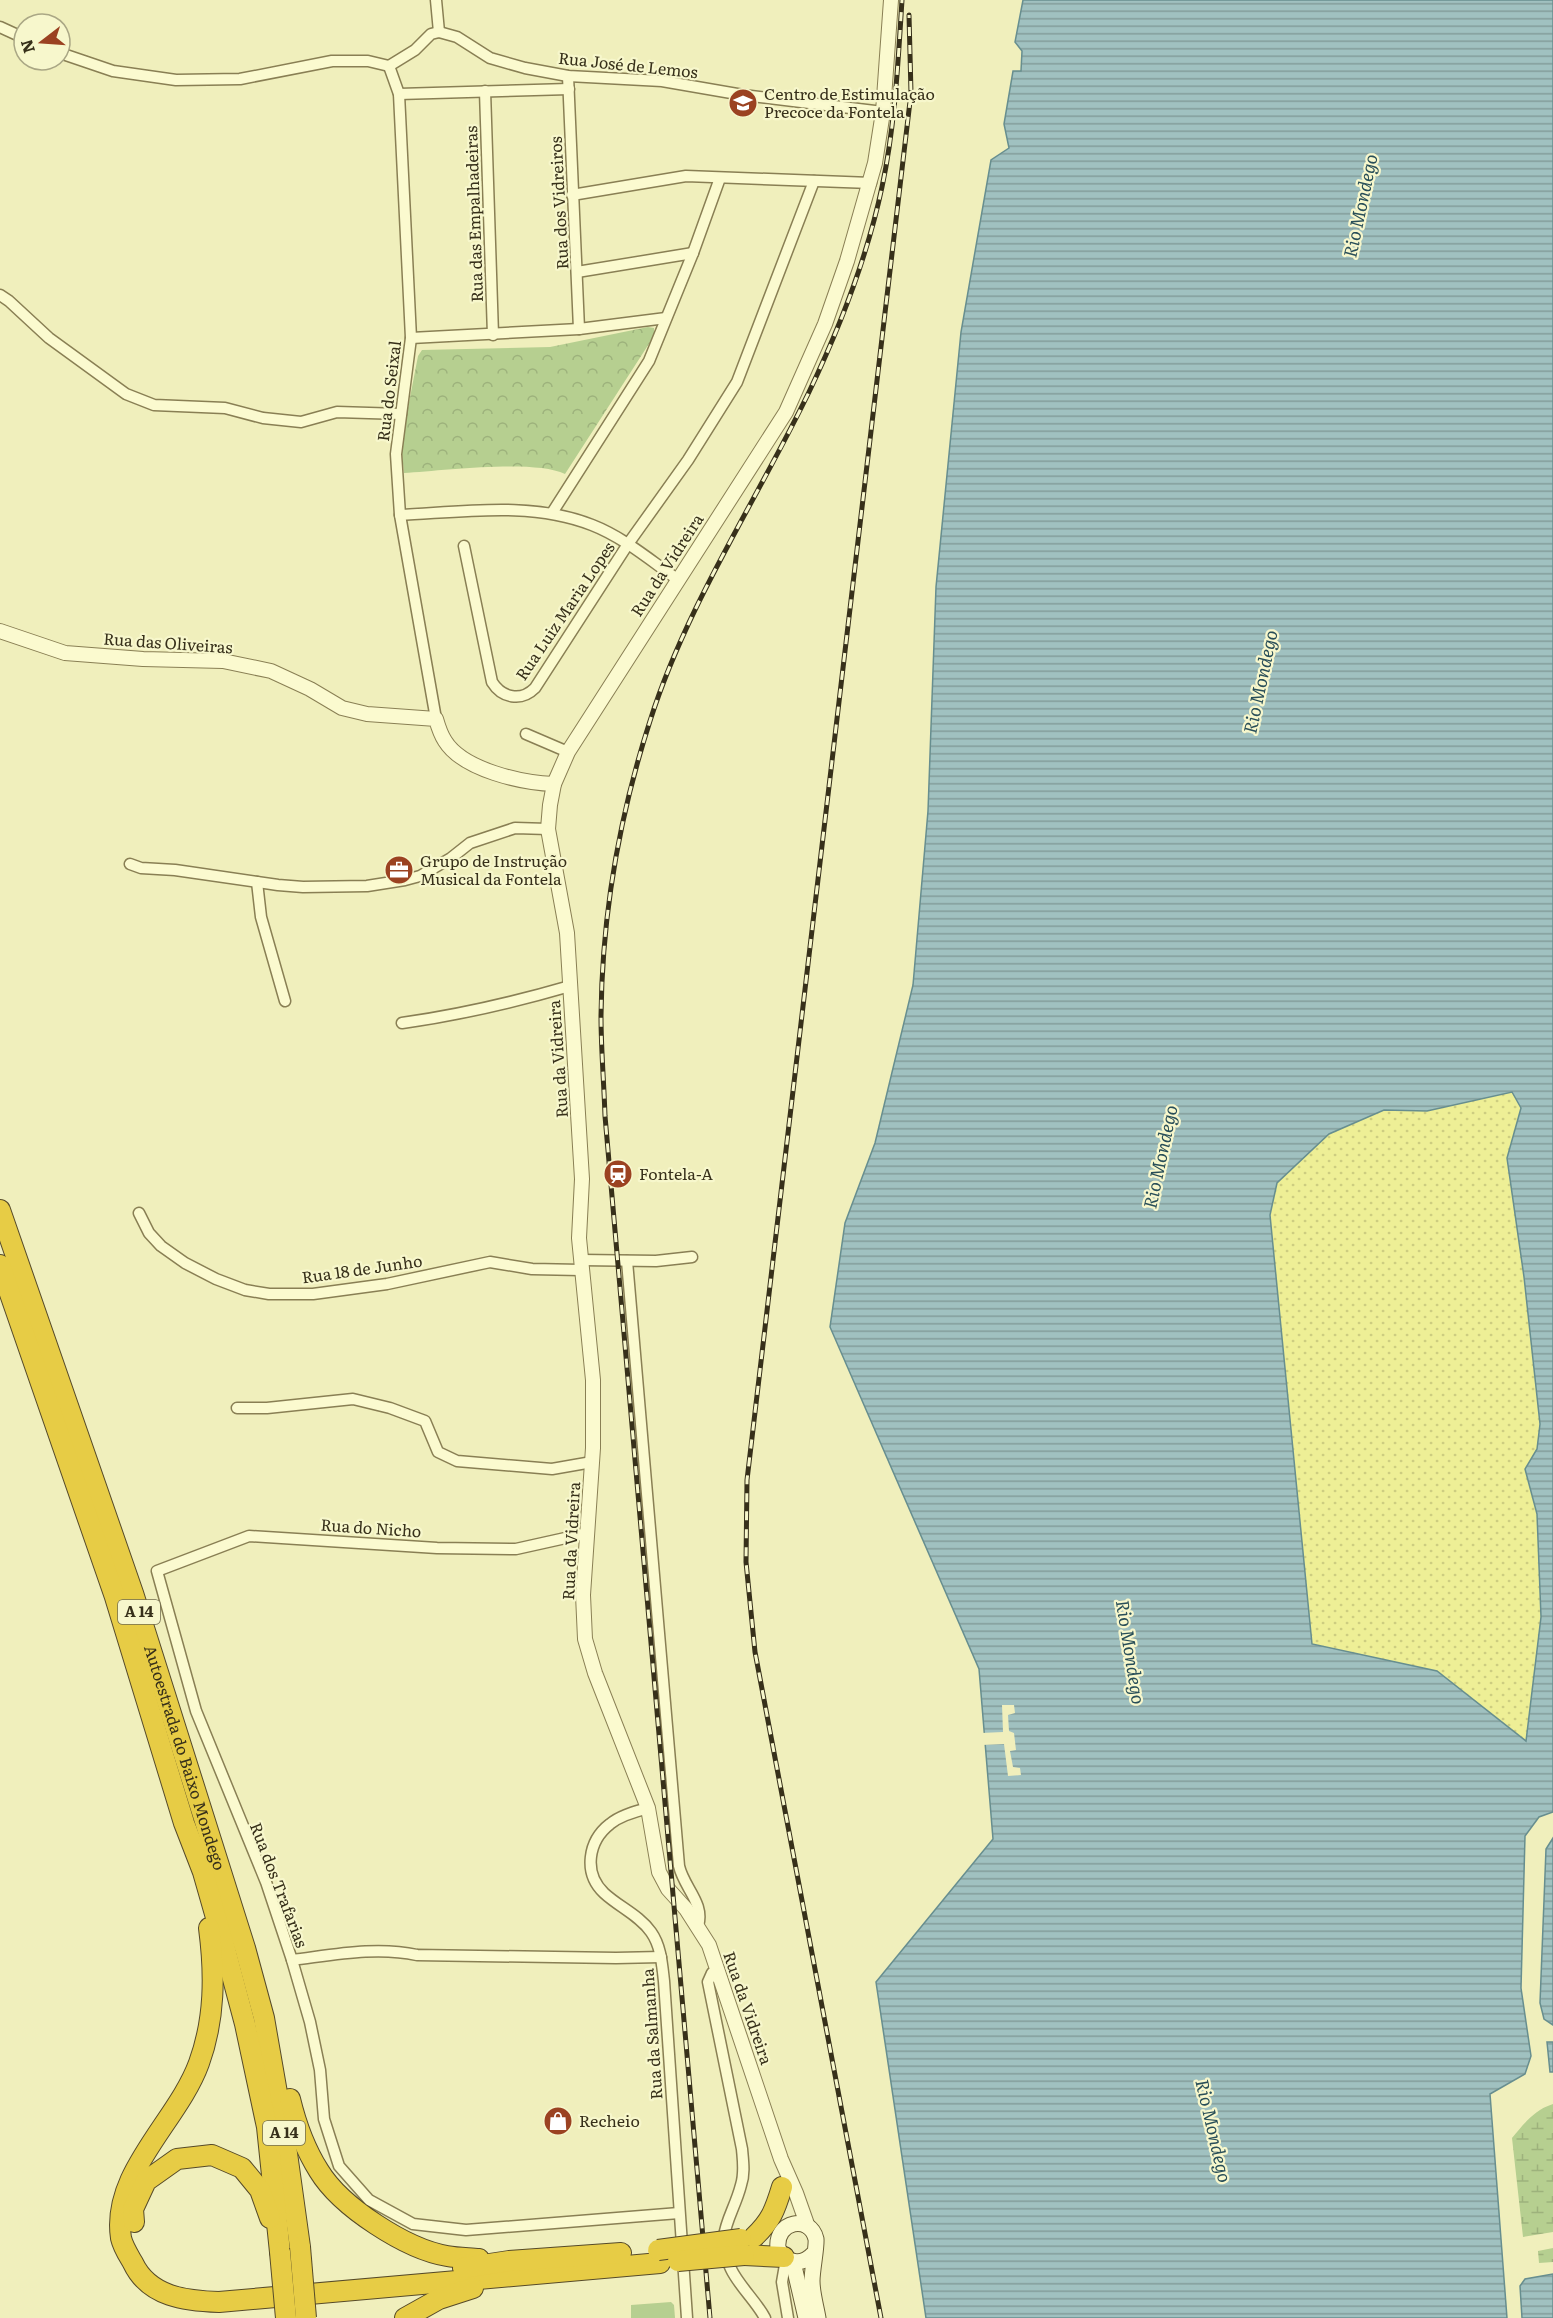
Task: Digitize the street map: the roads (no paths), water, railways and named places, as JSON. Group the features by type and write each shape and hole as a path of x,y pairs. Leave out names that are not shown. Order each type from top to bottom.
{"highway":[{"name":"Autoestrada do Baixo Mondego","path":"0,1210 136,1604 222,1868 264,2018 285,2139 300,2247 306,2318"},
{"name":"Autoestrada do Baixo Mondego","path":"0,1265 116,1597 184,1823 203,1872 245,2024 267,2127 276,2195 286,2318"},
{"path":"184,1823 209,1928 214,1971 211,2021 199,2063 181,2101 130,2178 120,2207 122,2240 135,2268 157,2290 188,2301 219,2302 535,2274 746,2244 782,2231"},
{"path":"264,2018 285,2079 297,2127 320,2173 356,2211 398,2239 445,2256 509,2261 659,2256"},
{"path":"280,2252 261,2190 242,2168 212,2155 177,2159 146,2181 133,2209 135,2238 147,2262 167,2280 190,2288 219,2291 465,2268 509,2261"},
{"path":"746,2244 769,2223 782,2187"},
{"path":"746,2244 788,2259"},
{"path":"405,2318 439,2299 476,2287 535,2274"}],"main road":[{"path":"806,2318 788,2259 778,2248 782,2231 795,2224 808,2227 816,2242 813,2254 812,2283 818,2318"},
{"path":"788,2259 804,2261 813,2254"}],"street":[{"path":"72,57 112,71 176,80 240,79 332,61 368,61 389,66 415,50 430,34 439,32 436,0"},
{"name":"Rua da Vidreira","path":"781,2159 719,1971 698,1926 662,1881 648,1808 585,1639 583,1595 592,1462 592,1380 579,1238 582,1179 578,1080 567,933 548,829 554,784 568,752 786,412 825,324 871,183 880,140 891,0"},
{"name":"Rua José de Lemos","path":"439,32 457,38 490,58 525,68 568,76 662,81 883,112"},
{"name":"Rua do Seixal","path":"389,66 399,94 411,338 396,454 400,515 436,720"},
{"name":"Rua dos Vidreiros","path":"568,76 579,329"},
{"path":"399,94 569,89"},
{"name":"Rua das Empalhadeiras","path":"485,92 493,335"},
{"path":"572,195 686,176 871,183"},
{"path":"552,513 649,361 693,253 720,178"},
{"name":"Rua Luiz Maria Lopes","path":"464,546 490,678 498,690 507,695 515,697 525,694 535,687 628,544 688,460 737,382 814,181"},
{"path":"577,272 693,253"},
{"path":"0,295 49,338 126,394 154,405 225,408 263,418 301,422 337,412 401,414"},
{"path":"411,338 579,329 666,318"},
{"path":"400,515 488,510 552,513 592,525 628,544 677,579"},
{"name":"Rua das Oliveiras","path":"0,631 65,653 144,659 223,661 271,671 310,688 342,708 367,714 436,720"},
{"path":"436,720 445,742 471,764 519,781 554,784"},
{"path":"526,735 568,752"},
{"path":"130,864 141,868 175,870 303,887 367,886 420,876 451,858 470,843 515,828 548,829"},
{"path":"257,882 264,927 285,1000"},
{"path":"402,1023 443,1017 530,998 570,986"},
{"name":"Rua 18 de Junho","path":"139,1213 149,1233 161,1246 185,1263 216,1279 245,1290 269,1294 313,1294 387,1284 489,1262 532,1269 692,1257"},
{"path":"627,1261 679,1866 700,1910 698,1926"},
{"path":"237,1408 267,1408 353,1400 390,1408 426,1421 438,1452 457,1461 552,1469 592,1462"},
{"name":"Rua do Nicho","path":"157,1571 249,1536 437,1548 516,1549 588,1533"},
{"name":"Rua dos Trafarias","path":"157,1571 195,1711 266,1882 292,1960 360,1952 397,1951 417,1955 615,1958 660,1956"},
{"name":"Rua da Salmanha","path":"648,1808 623,1816 602,1831 591,1853 590,1864 592,1876 604,1893 634,1915 651,1933 660,1956 664,1981 687,2318"},
{"path":"292,1960 321,2070 324,2119 336,2157 339,2166 369,2200 413,2224 466,2230 679,2213"},
{"path":"719,1971 712,1973 708,1982 742,2149 744,2169 741,2185 725,2224 725,2247 732,2271 755,2300 765,2318"},
{"path":"781,2159 782,2231"},
{"path":"781,2159 808,2227"},
{"path":"788,2259 782,2282 788,2318"}],"water":[{"name":"Rio Mondego","path":"1023,0 1553,0 1553,1812 1539,1817 1525,1836 1521,1988 1531,2056 1525,2074 1490,2094 1507,2318 926,2318 876,1982 993,1839 979,1669 830,1327 845,1223 875,1143 913,985 928,811 936,587 961,332 991,160 1009,148 1004,124 1013,71 1021,71 1022,51 1015,42","holes":["1512,1092 1521,1108 1507,1158 1524,1277 1540,1424 1537,1449 1525,1469 1537,1514 1541,1617 1526,1741 1437,1671 1312,1644 1270,1215 1277,1183 1329,1134 1384,1110 1427,1111"]},
{"path":"1553,1838 1553,2025 1544,2019 1540,2003 1546,1849"},
{"path":"1547,2042 1553,2042 1553,2072 1550,2072"},
{"path":"1553,2274 1553,2318 1522,2318 1520,2286 1525,2279"}],"railway":[{"path":"710,2318 605,1116 601,1041 605,941 614,867 629,794 665,678 703,594 809,392 842,317 869,240 890,141 902,0"},
{"path":"881,2318 755,1652 746,1562 747,1480 911,93 909,15"}],"place":[{"name":"Centro de Estimulação Precoce da Fontela","path":"743,103"},
{"name":"Grupo de Instrução Musical da Fontela","path":"399,870"},
{"name":"Fontela-A","path":"618,1174"},
{"name":"Recheio","path":"558,2121"}]}
